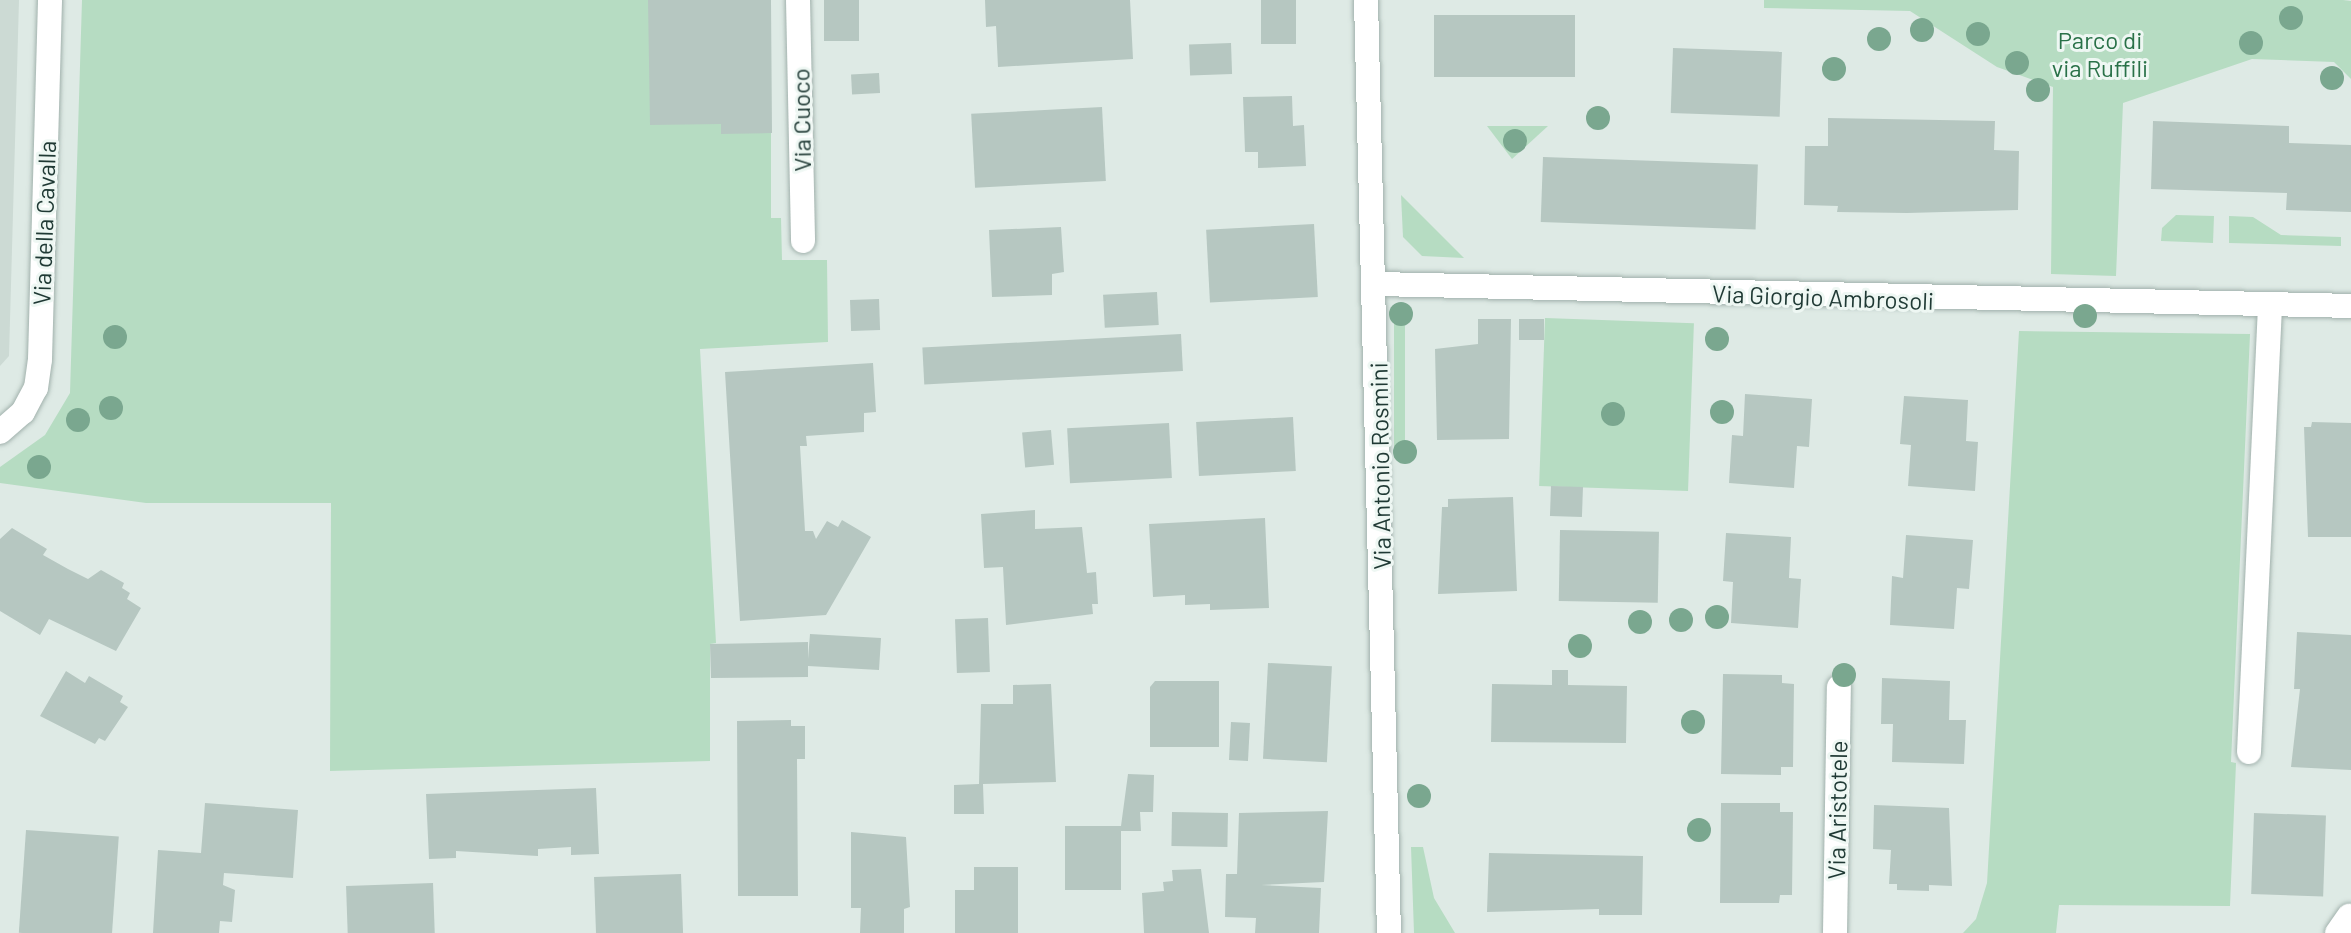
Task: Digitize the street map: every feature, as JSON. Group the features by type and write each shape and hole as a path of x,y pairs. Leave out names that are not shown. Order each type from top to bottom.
{"street":[{"name":"Via della Cavalla","path":"0,432 30,400 40,359 50,0"},
{"name":"Via Cuoco","path":"798,0 803,241"},
{"name":"Via Antonio Rosmini","path":"1366,0 1377,284 1389,933"},
{"name":"Via Giorgio Ambrosoli","path":"1377,284 2351,306"},
{"path":"2249,752 2270,306"},
{"name":"Via Aristotele","path":"1835,933 1839,687"}],"shaded area":[{"path":"0,0 19,0 9,356 0,366"}],"green space":[{"path":"82,0 771,0 771,218 781,218 782,260 827,260 828,342 700,349 716,643 710,644 710,761 330,771 331,503 146,503 0,483 0,467 45,435 70,393"},
{"name":"Parco di via Ruffili","path":"1764,0 2351,1 2351,79 2334,62 2252,59 2123,103 2116,276 2051,274 2053,87 1997,67 1910,11 1764,8"},
{"path":"1487,126 1548,126 1512,159"},
{"path":"1401,195 1464,258 1422,256 1403,237"},
{"path":"2176,215 2214,216 2213,243 2161,241 2162,228"},
{"path":"2229,216 2253,217 2281,235 2341,237 2341,246 2229,243"},
{"path":"1394,307 1405,307 1405,458 1394,458"},
{"path":"1545,318 1694,323 1688,491 1539,486"},
{"path":"2019,331 2250,334 2231,762 2236,763 2230,906 2059,905 2056,933 1963,933 1976,919 1987,883"},
{"path":"1411,847 1423,847 1434,898 1455,933 1414,933"}],"building":[{"path":"648,0 771,0 772,133 721,134 721,124 650,125"},
{"path":"824,0 859,0 859,41 824,41"},
{"path":"985,0 1130,0 1133,59 998,67 996,26 986,27"},
{"path":"1261,0 1296,0 1296,44 1261,44"},
{"path":"1434,15 1575,15 1575,77 1434,77"},
{"path":"1231,43 1232,74 1190,75 1189,44"},
{"path":"1673,48 1782,52 1780,117 1671,113"},
{"path":"879,73 880,93 852,94 851,74"},
{"path":"1292,96 1293,126 1304,125 1306,166 1258,168 1258,152 1245,152 1243,97"},
{"path":"1102,107 1106,181 975,188 971,114"},
{"path":"1828,118 1995,121 1994,150 2019,151 2018,210 1837,212 1838,206 1804,205 1805,146 1828,146"},
{"path":"2153,121 2289,126 2289,143 2351,145 2351,212 2286,210 2287,193 2151,189"},
{"path":"1543,157 1758,165 1756,229 1541,222"},
{"path":"1314,224 1318,297 1210,303 1206,230"},
{"path":"1061,227 1064,272 1052,274 1052,295 992,297 989,230"},
{"path":"1157,292 1159,325 1105,328 1103,295"},
{"path":"879,299 880,330 851,331 850,300"},
{"path":"1478,319 1511,319 1509,439 1437,440 1435,349 1478,344"},
{"path":"1519,319 1544,319 1544,340 1519,340"},
{"path":"1181,334 1183,371 924,385 922,348"},
{"path":"873,363 876,412 864,413 864,432 806,436 807,446 800,446 805,531 813,531 816,539 827,521 838,527 842,520 871,537 826,615 740,621 725,372"},
{"path":"1745,394 1812,399 1809,447 1797,446 1794,488 1729,483 1732,435 1743,436"},
{"path":"1904,396 1968,400 1966,441 1978,442 1975,491 1908,486 1911,445 1900,444"},
{"path":"1293,417 1296,471 1199,476 1196,422"},
{"path":"2312,422 2351,423 2351,537 2308,537 2304,427 2311,427"},
{"path":"1169,423 1172,478 1070,483 1067,428"},
{"path":"1051,430 1054,465 1025,467 1022,433"},
{"path":"1551,486 1583,487 1582,517 1550,516"},
{"path":"1513,497 1517,591 1438,594 1442,507 1448,507 1448,499"},
{"path":"1035,510 1035,529 1082,527 1087,573 1096,572 1098,604 1092,604 1093,614 1006,625 1003,567 984,568 981,514"},
{"path":"1265,518 1269,608 1210,610 1210,604 1185,605 1185,595 1153,597 1149,524"},
{"path":"12,528 47,549 43,555 88,579 101,570 124,583 122,588 130,593 127,599 141,608 116,651 49,619 40,635 0,611 0,539"},
{"path":"1560,530 1659,532 1658,603 1559,601"},
{"path":"1726,533 1791,537 1789,578 1801,579 1798,628 1731,623 1733,582 1723,581"},
{"path":"1906,535 1973,540 1969,589 1957,588 1954,629 1890,625 1892,576 1903,578"},
{"path":"988,618 990,672 957,673 955,619"},
{"path":"2297,632 2351,635 2351,770 2291,767 2300,689 2294,689"},
{"path":"810,634 881,638 879,670 808,666 808,677 711,678 710,644 808,642 808,659"},
{"path":"1268,663 1332,666 1327,762 1263,759"},
{"path":"1552,670 1568,670 1568,685 1627,686 1626,743 1491,742 1492,684 1552,685"},
{"path":"66,671 85,683 89,676 123,696 120,702 128,707 105,741 99,738 95,744 40,716"},
{"path":"1723,674 1782,675 1782,683 1794,684 1793,767 1781,767 1781,775 1721,774"},
{"path":"1882,678 1950,681 1949,720 1966,720 1964,764 1892,762 1893,724 1881,724"},
{"path":"1155,681 1219,681 1219,747 1150,747 1150,687"},
{"path":"1051,684 1056,782 983,784 984,814 954,814 954,785 979,784 981,704 1013,704 1013,685"},
{"path":"791,720 791,726 805,726 805,759 797,759 798,896 738,896 737,721"},
{"path":"1231,722 1250,723 1248,761 1229,760"},
{"path":"1128,774 1154,775 1153,812 1140,812 1141,831 1121,831 1121,890 1065,890 1065,826 1121,826"},
{"path":"596,788 599,854 571,855 571,847 538,849 538,856 456,851 456,858 429,859 426,794"},
{"path":"205,803 298,810 293,878 224,873 223,885 235,890 232,922 220,921 219,933 153,933 158,850 201,853"},
{"path":"1721,803 1780,803 1780,812 1793,812 1792,895 1780,895 1779,903 1720,903"},
{"path":"1874,805 1949,808 1952,886 1929,885 1929,891 1897,890 1897,884 1889,884 1891,850 1873,849"},
{"path":"1328,811 1324,882 1261,885 1321,888 1319,933 1255,933 1256,918 1225,917 1226,874 1237,874 1239,813"},
{"path":"1172,812 1228,813 1227,847 1171,846"},
{"path":"2254,813 2326,816 2323,896 2251,894"},
{"path":"26,830 119,836 112,933 19,933"},
{"path":"851,832 906,837 910,907 904,909 904,933 860,933 861,908 851,908"},
{"path":"1489,853 1643,856 1642,915 1599,915 1599,909 1487,912"},
{"path":"974,867 1018,867 1018,933 955,933 955,890 974,890"},
{"path":"1201,869 1209,933 1144,933 1142,893 1164,891 1163,882 1173,881 1172,870"},
{"path":"681,874 683,933 596,933 594,877"},
{"path":"433,883 435,933 348,933 346,886"}]}
